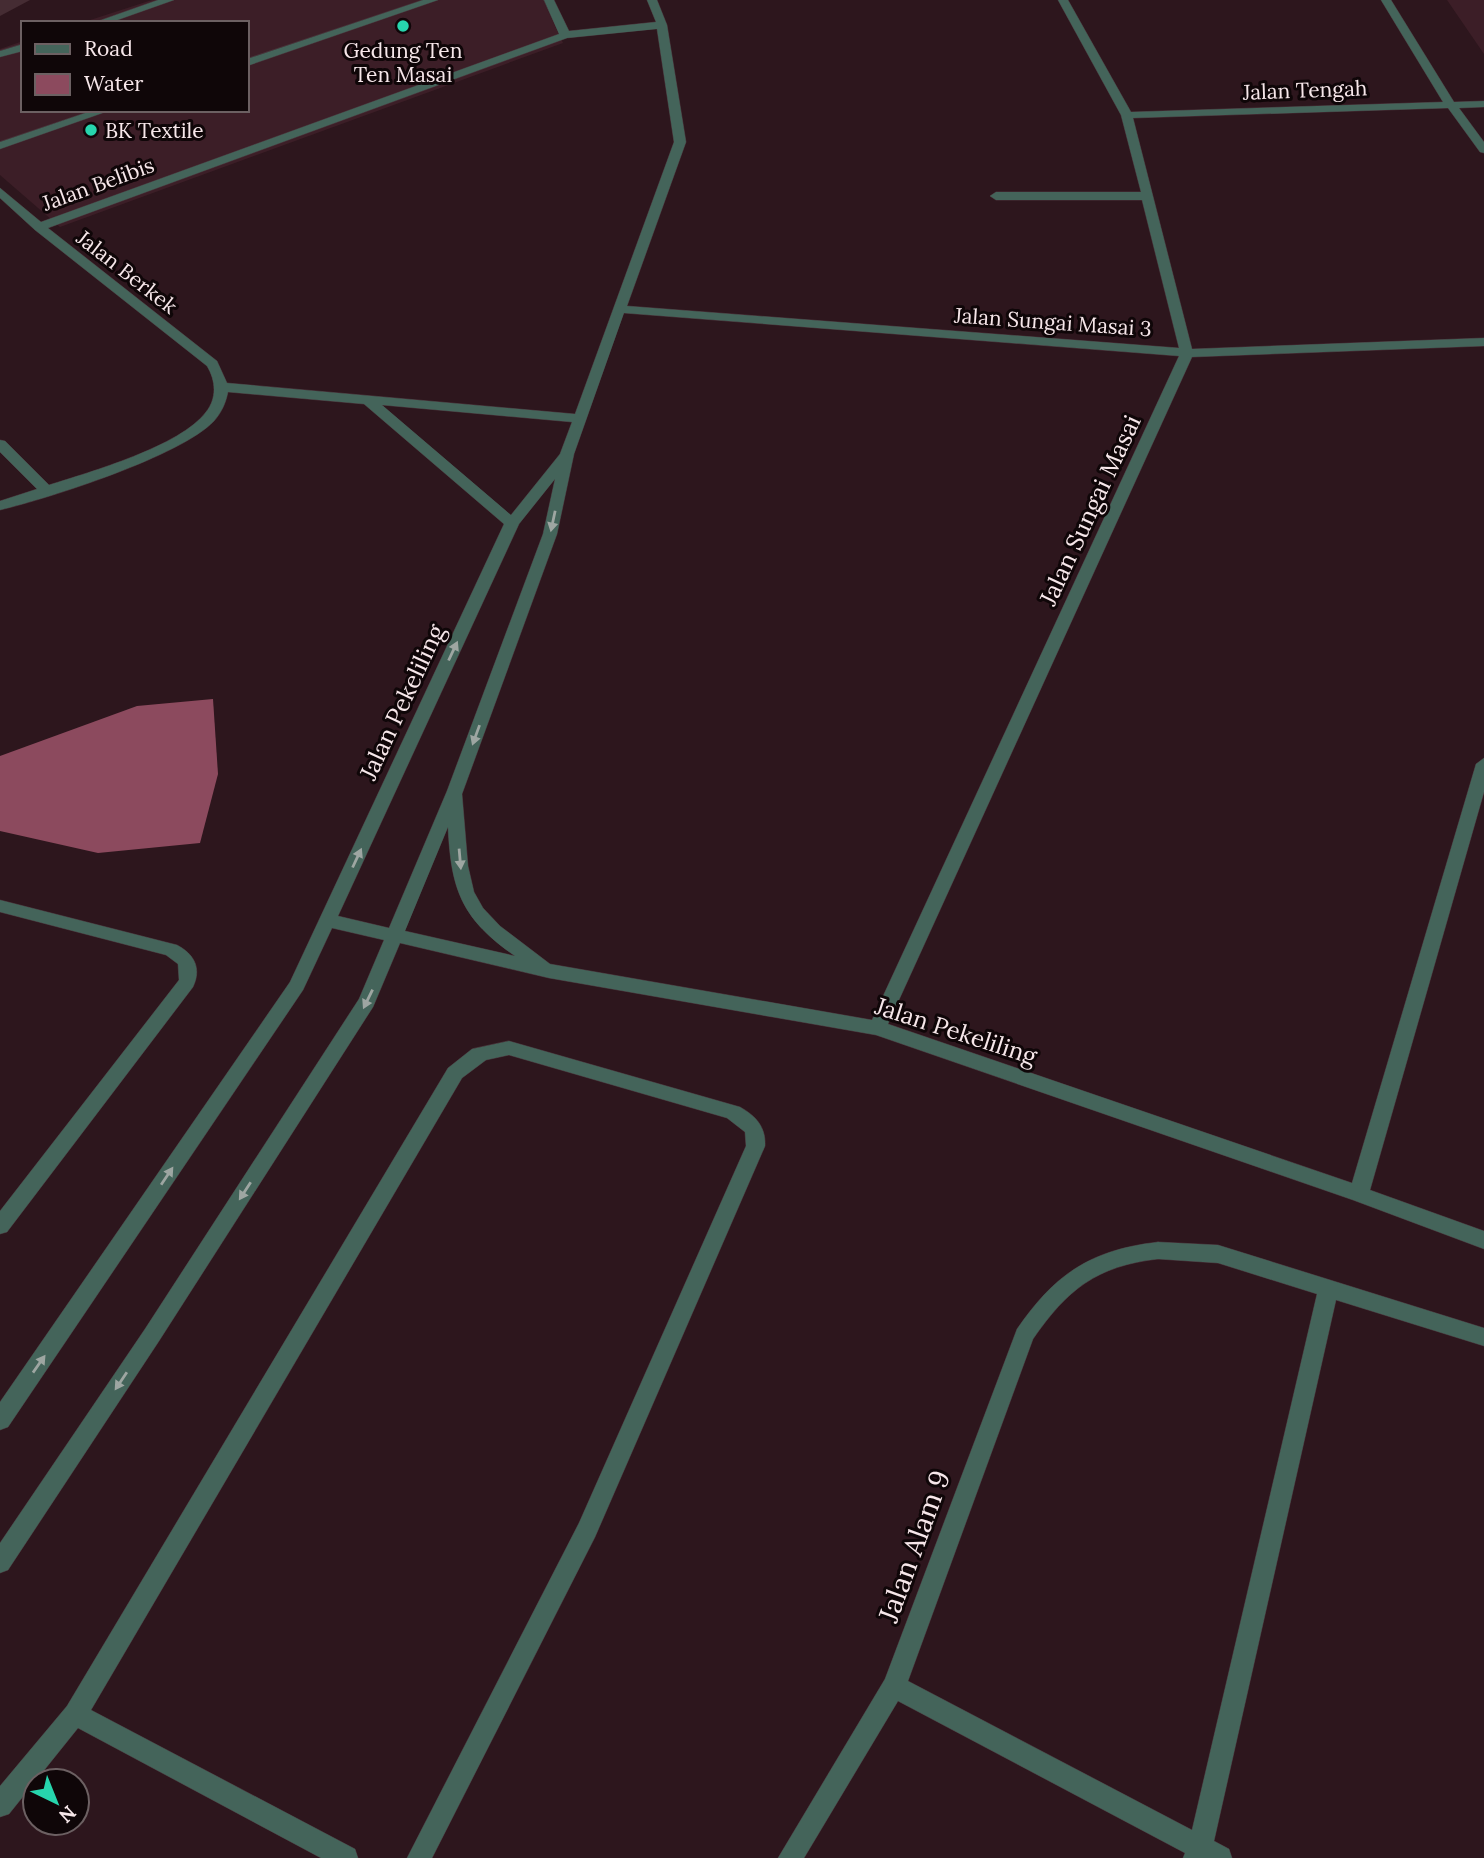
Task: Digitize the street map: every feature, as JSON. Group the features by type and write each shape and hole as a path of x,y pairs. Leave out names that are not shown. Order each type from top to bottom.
{"street":[{"path":"104,21 169,0"},
{"path":"248,63 433,0"},
{"path":"549,0 565,35"},
{"name":"Jalan Pekeliling","path":"394,936 455,791 550,534 567,454 680,142 662,24 652,0"},
{"path":"1063,0 1127,115 1187,353"},
{"path":"1386,0 1451,105 1484,150"},
{"name":"Jalan Belibis","path":"38,226 565,35 662,24"},
{"path":"1,54 21,48"},
{"name":"Jalan Tengah","path":"1127,115 1484,104"},
{"path":"0,146 100,112"},
{"name":"Jalan Berkek","path":"0,192 38,226 212,364 220,375 222,387"},
{"path":"996,196 1148,196"},
{"name":"Jalan Sungai Masai 3","path":"619,309 1187,353 1484,342"},
{"name":"Jalan Sungai Masai","path":"877,1028 1187,353"},
{"path":"0,506 181,440 208,420 219,404 222,387 580,419"},
{"path":"368,400 512,523"},
{"path":"0,444 47,491"},
{"name":"Jalan Pekeliling","path":"567,454 512,523 328,920 549,971 877,1028 1359,1194 1484,1240"},
{"path":"1359,1194 1484,764"},
{"path":"455,791 462,884 469,902 498,934 549,971"},
{"path":"0,906 171,950 184,957 190,969 187,982 0,1226"},
{"path":"0,1420 297,985 328,920"},
{"path":"0,1562 160,1324 367,1002 394,936"},
{"path":"0,1805 75,1714 455,1073 471,1057 488,1050 509,1048 733,1112 752,1122 758,1139 754,1154 587,1530 419,1858"},
{"name":"Jalan Alam 9","path":"790,1858 894,1686 1024,1335 1041,1307 1066,1282 1095,1265 1145,1250 1184,1249 1218,1254 1484,1337"},
{"path":"894,1686 1205,1854 1328,1288"},
{"path":"75,1714 346,1858"}],"shaded area":[{"path":"152,0 543,0 563,43 60,227 0,175 0,49 21,42 21,112 248,112 248,21 87,21"},
{"path":"1447,0 1484,0 1484,54"}],"water":[{"path":"213,699 218,774 200,843 98,853 0,831 0,756 137,706"}],"place":[{"name":"Gedung Ten Ten Masai","path":"403,26"},
{"name":"BK Textile","path":"91,130"}]}
